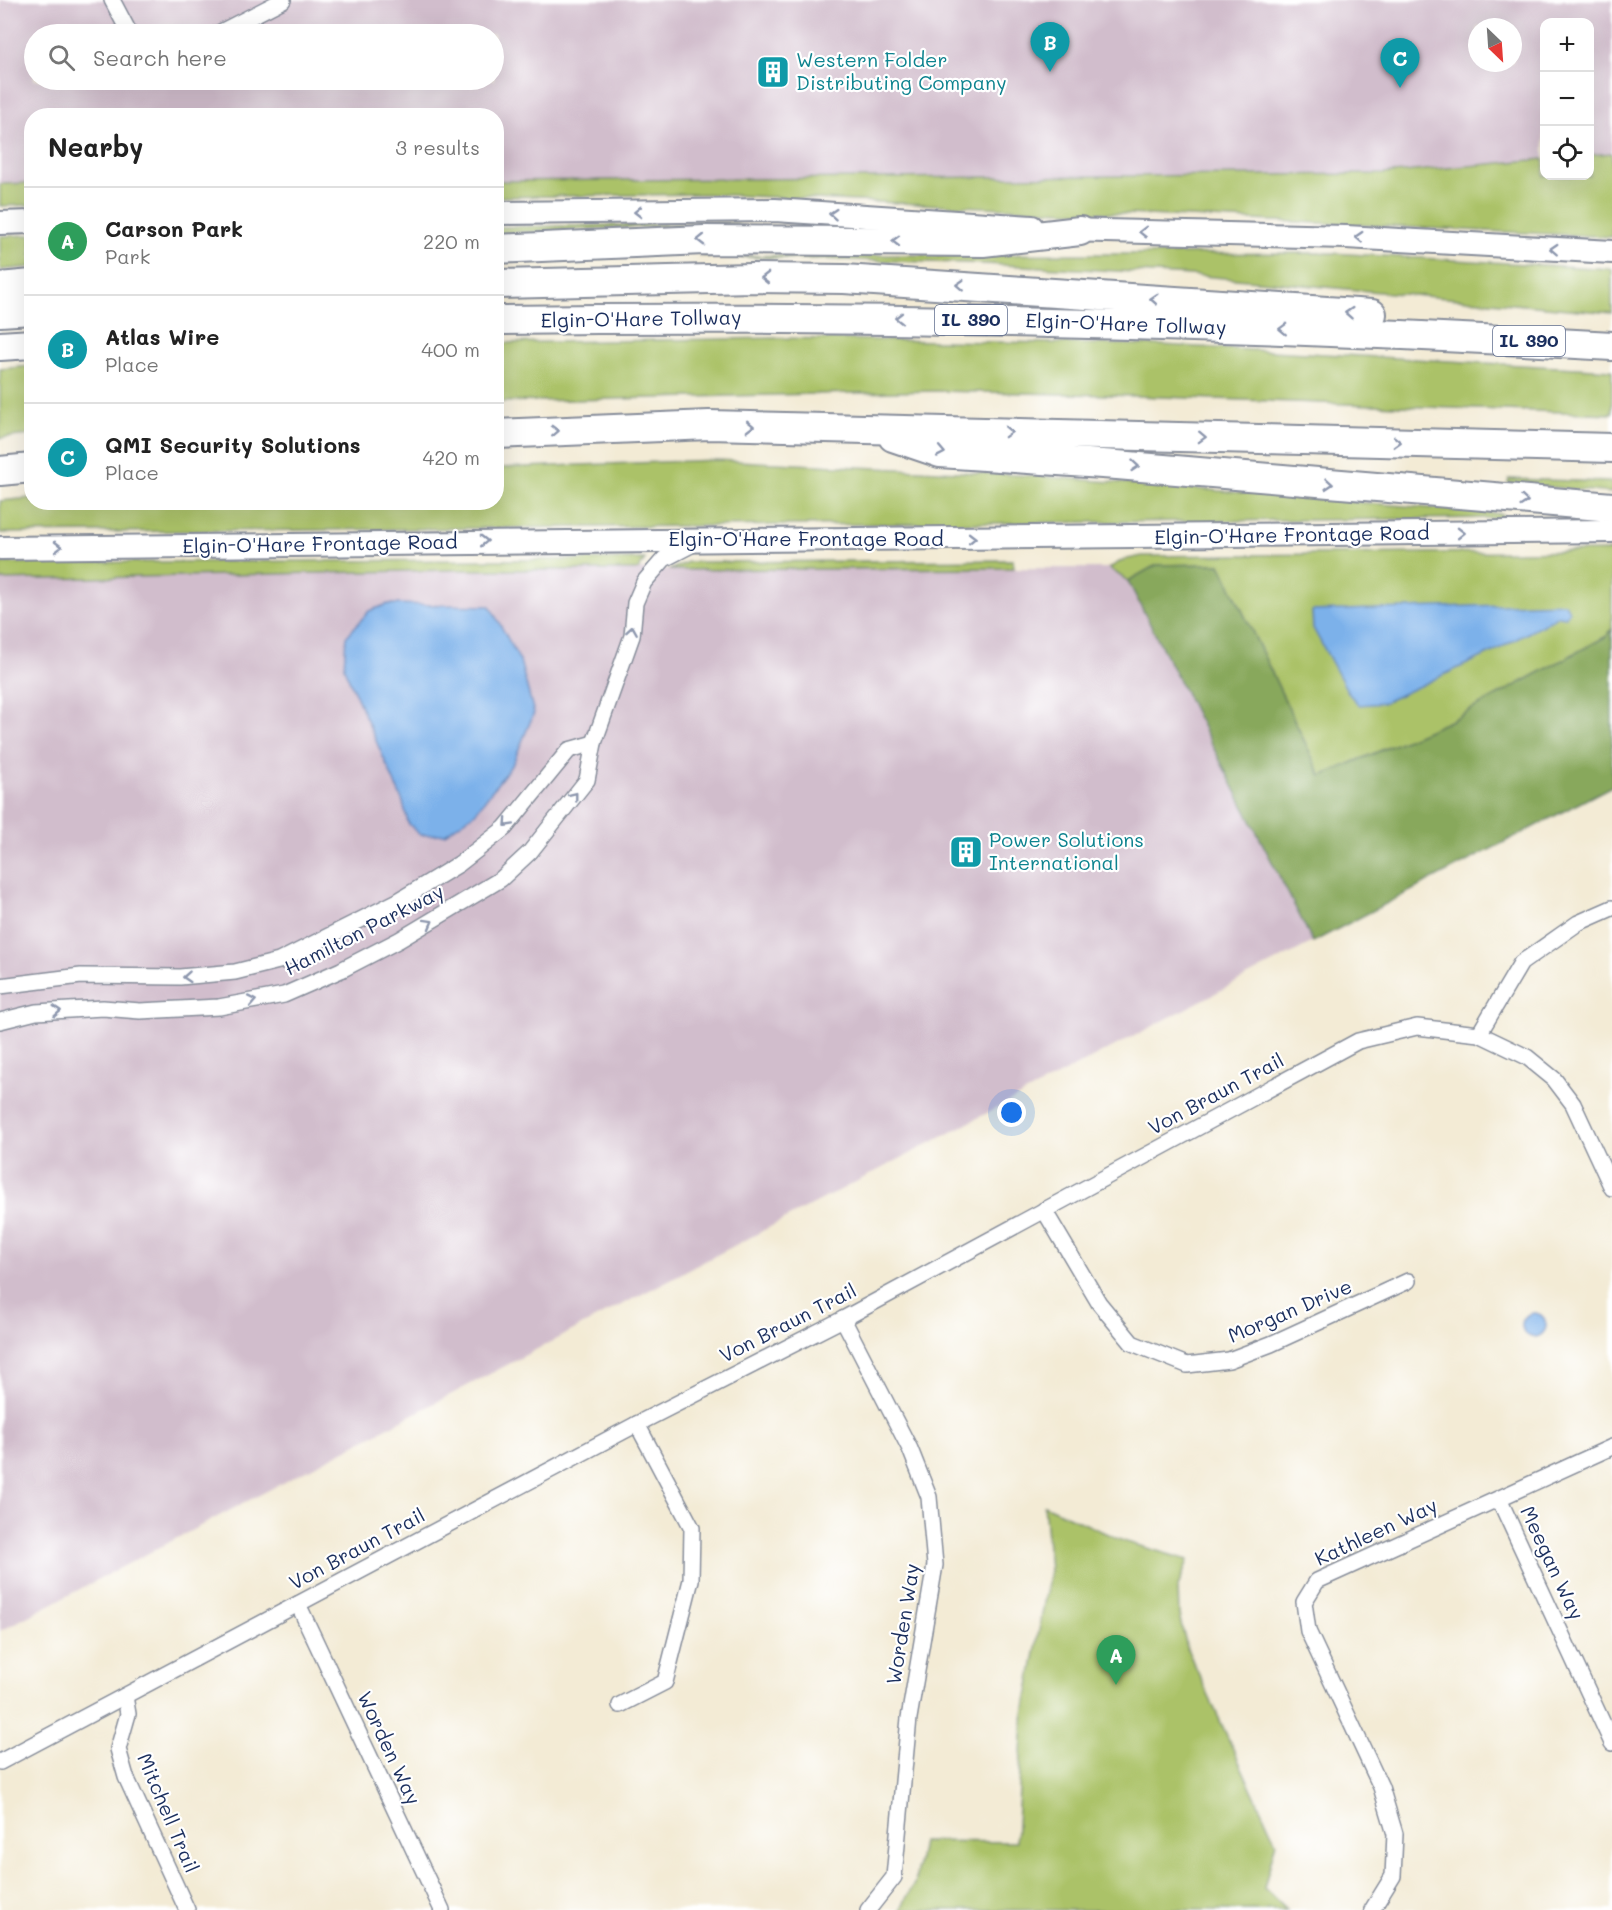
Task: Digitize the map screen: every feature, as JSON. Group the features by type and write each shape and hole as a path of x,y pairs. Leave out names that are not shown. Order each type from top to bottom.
{"highway":[{"path":"504,249 704,240 983,242 1080,231"},
{"path":"504,284 752,278 991,287 1377,315 1446,336"},
{"path":"0,287 24,285"},
{"path":"0,312 24,310"},
{"name":"Elgin-O'Hare Tollway","path":"504,320 703,317 920,318 1446,336 1612,346"},
{"path":"0,346 24,344"},
{"path":"504,434 709,425 1612,448"},
{"path":"865,428 940,453 1117,465 1612,507"},
{"path":"0,471 24,469"}],"main road":[{"path":"504,213 775,210 1080,231 1346,237 1612,252"},
{"path":"0,223 24,222"},
{"name":"Elgin-O'Hare Frontage Road","path":"0,548 704,538 774,541 1612,531"}],"street":[{"path":"112,0 125,24"},
{"path":"236,24 282,0"},
{"name":"Hamilton Parkway","path":"0,1021 47,1011 219,1007 284,995 341,970 454,909 501,879 530,852 587,780 594,743 632,636 635,603 644,582 664,559 704,538"},
{"name":"Hamilton Parkway","path":"0,986 81,976 196,976 235,972 279,961 398,901 459,864 505,828 569,750 594,743"},
{"path":"1612,908 1578,923 1521,963 1479,1034 1527,1058 1554,1079 1573,1104 1612,1188"},
{"name":"Von Braun Trail","path":"0,1762 637,1424 843,1319 1358,1041 1417,1027 1479,1034"},
{"name":"Morgan Drive","path":"1044,1210 1099,1303 1132,1343 1187,1365 1229,1360 1261,1348 1408,1281"},
{"name":"Worden Way","path":"843,1319 910,1449 929,1497 935,1565 909,1718 894,1877 868,1910"},
{"path":"620,1705 665,1682 692,1580 692,1528 637,1424"},
{"name":"Kathleen Way","path":"1372,1910 1393,1876 1395,1834 1382,1787 1308,1631 1304,1602 1317,1581 1612,1448"},
{"name":"Meegan Way","path":"1499,1499 1612,1743"},
{"name":"Worden Way","path":"298,1604 442,1910"},
{"name":"Mitchell Trail","path":"125,1696 128,1714 118,1749 126,1777 187,1910"}],"shaded area":[{"path":"0,0 1612,0 1612,153 1594,155 1594,18 1540,18 1540,159 1383,174 504,181 504,108 24,108 24,183 0,184"},
{"path":"1109,568 1128,581 1313,942 0,1631 0,580 454,570"}],"green space":[{"path":"1612,153 1612,237 706,194 504,197 504,181 1383,174 1540,159 1540,180 1594,180 1594,155"},
{"path":"24,183 24,205 0,206 0,184"},
{"path":"739,223 504,233 504,227"},
{"path":"24,235 24,268 0,270 0,236"},
{"path":"1331,253 1612,269 1612,313 1191,275 966,263 700,256"},
{"path":"777,338 1162,345 1612,370 1612,414 1107,395 935,391 504,402 504,343"},
{"path":"24,367 24,436 0,438 0,369"},
{"path":"717,460 1038,476 1502,514 1502,518 0,533 0,501 24,499 24,510 504,510 504,468"},
{"path":"1509,479 1612,482 1612,493 1508,483"},
{"path":"1612,551 1612,629 1607,636 1450,721 1321,776 1220,564 1156,565 1128,581 1109,568 1123,560 1142,556"},
{"path":"645,559 638,570 454,570 0,580 0,563"},
{"path":"1013,560 1014,568 669,570 688,562"},
{"path":"1220,564 1321,776 1450,721 1607,636 1612,629 1612,786 1313,942 1128,581 1156,565"},
{"path":"1044,1505 1123,1541 1188,1560 1178,1587 1179,1615 1188,1651 1276,1842 1264,1888 1287,1910 900,1910 915,1882 922,1841 1016,1842 1023,1719 1050,1570"}],"water":[{"path":"1565,603 1569,611 1566,617 1559,616 1493,652 1383,703 1359,705 1349,694 1313,628 1312,611"},
{"path":"388,604 490,606 520,661 534,713 513,763 475,813 445,834 420,835 408,823 403,802 344,668 346,637 369,611"},
{"path":"1534,1313 1539,1314 1545,1320 1545,1330 1539,1336 1534,1337 1529,1336 1523,1330 1522,1325 1523,1320 1529,1314"}],"place":[{"name":"Western Folder Distributing Company","path":"773,72"},
{"name":"Atlas Wire","path":"1050,72"},
{"name":"QMI Security Solutions","path":"1400,88"},
{"name":"Power Solutions International","path":"966,852"},
{"name":"Carson Park","path":"1116,1685"}]}
